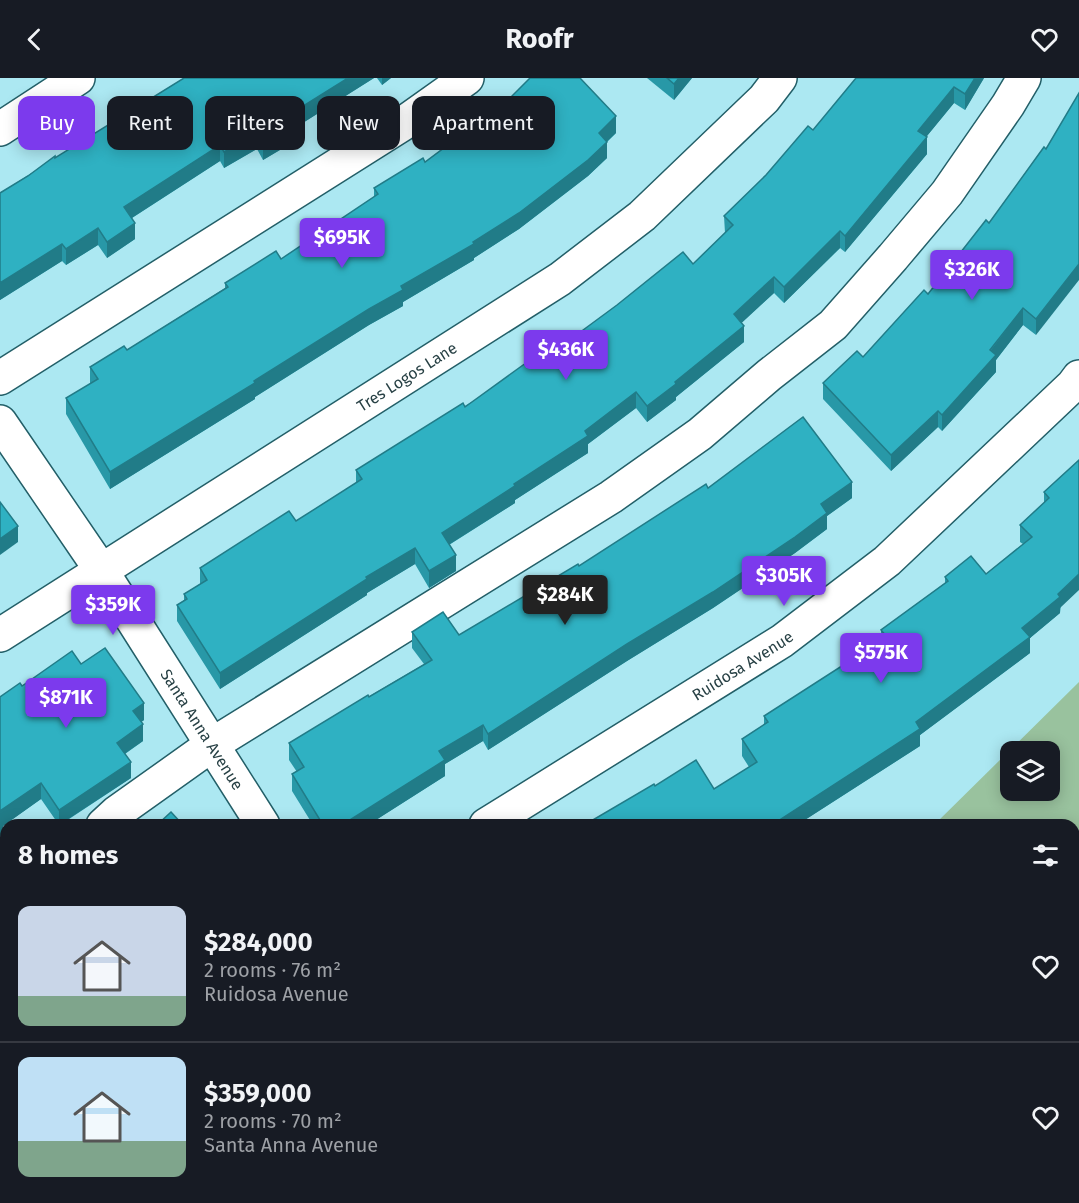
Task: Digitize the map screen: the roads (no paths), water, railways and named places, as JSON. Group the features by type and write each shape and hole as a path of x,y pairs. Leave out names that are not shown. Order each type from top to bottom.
{"street":[{"path":"0,129 78,78"},
{"path":"0,378 401,125 466,78"},
{"name":"Tres Logos Lane","path":"0,634 560,279 642,216 764,99 780,78"},
{"path":"110,819 213,744 610,497 700,434 769,375 833,325 947,193 1024,78"},
{"name":"Ruidosa Avenue","path":"496,819 782,641 887,561 1079,377"},
{"name":"Santa Anna Avenue","path":"0,422 101,570 259,819"}]}
